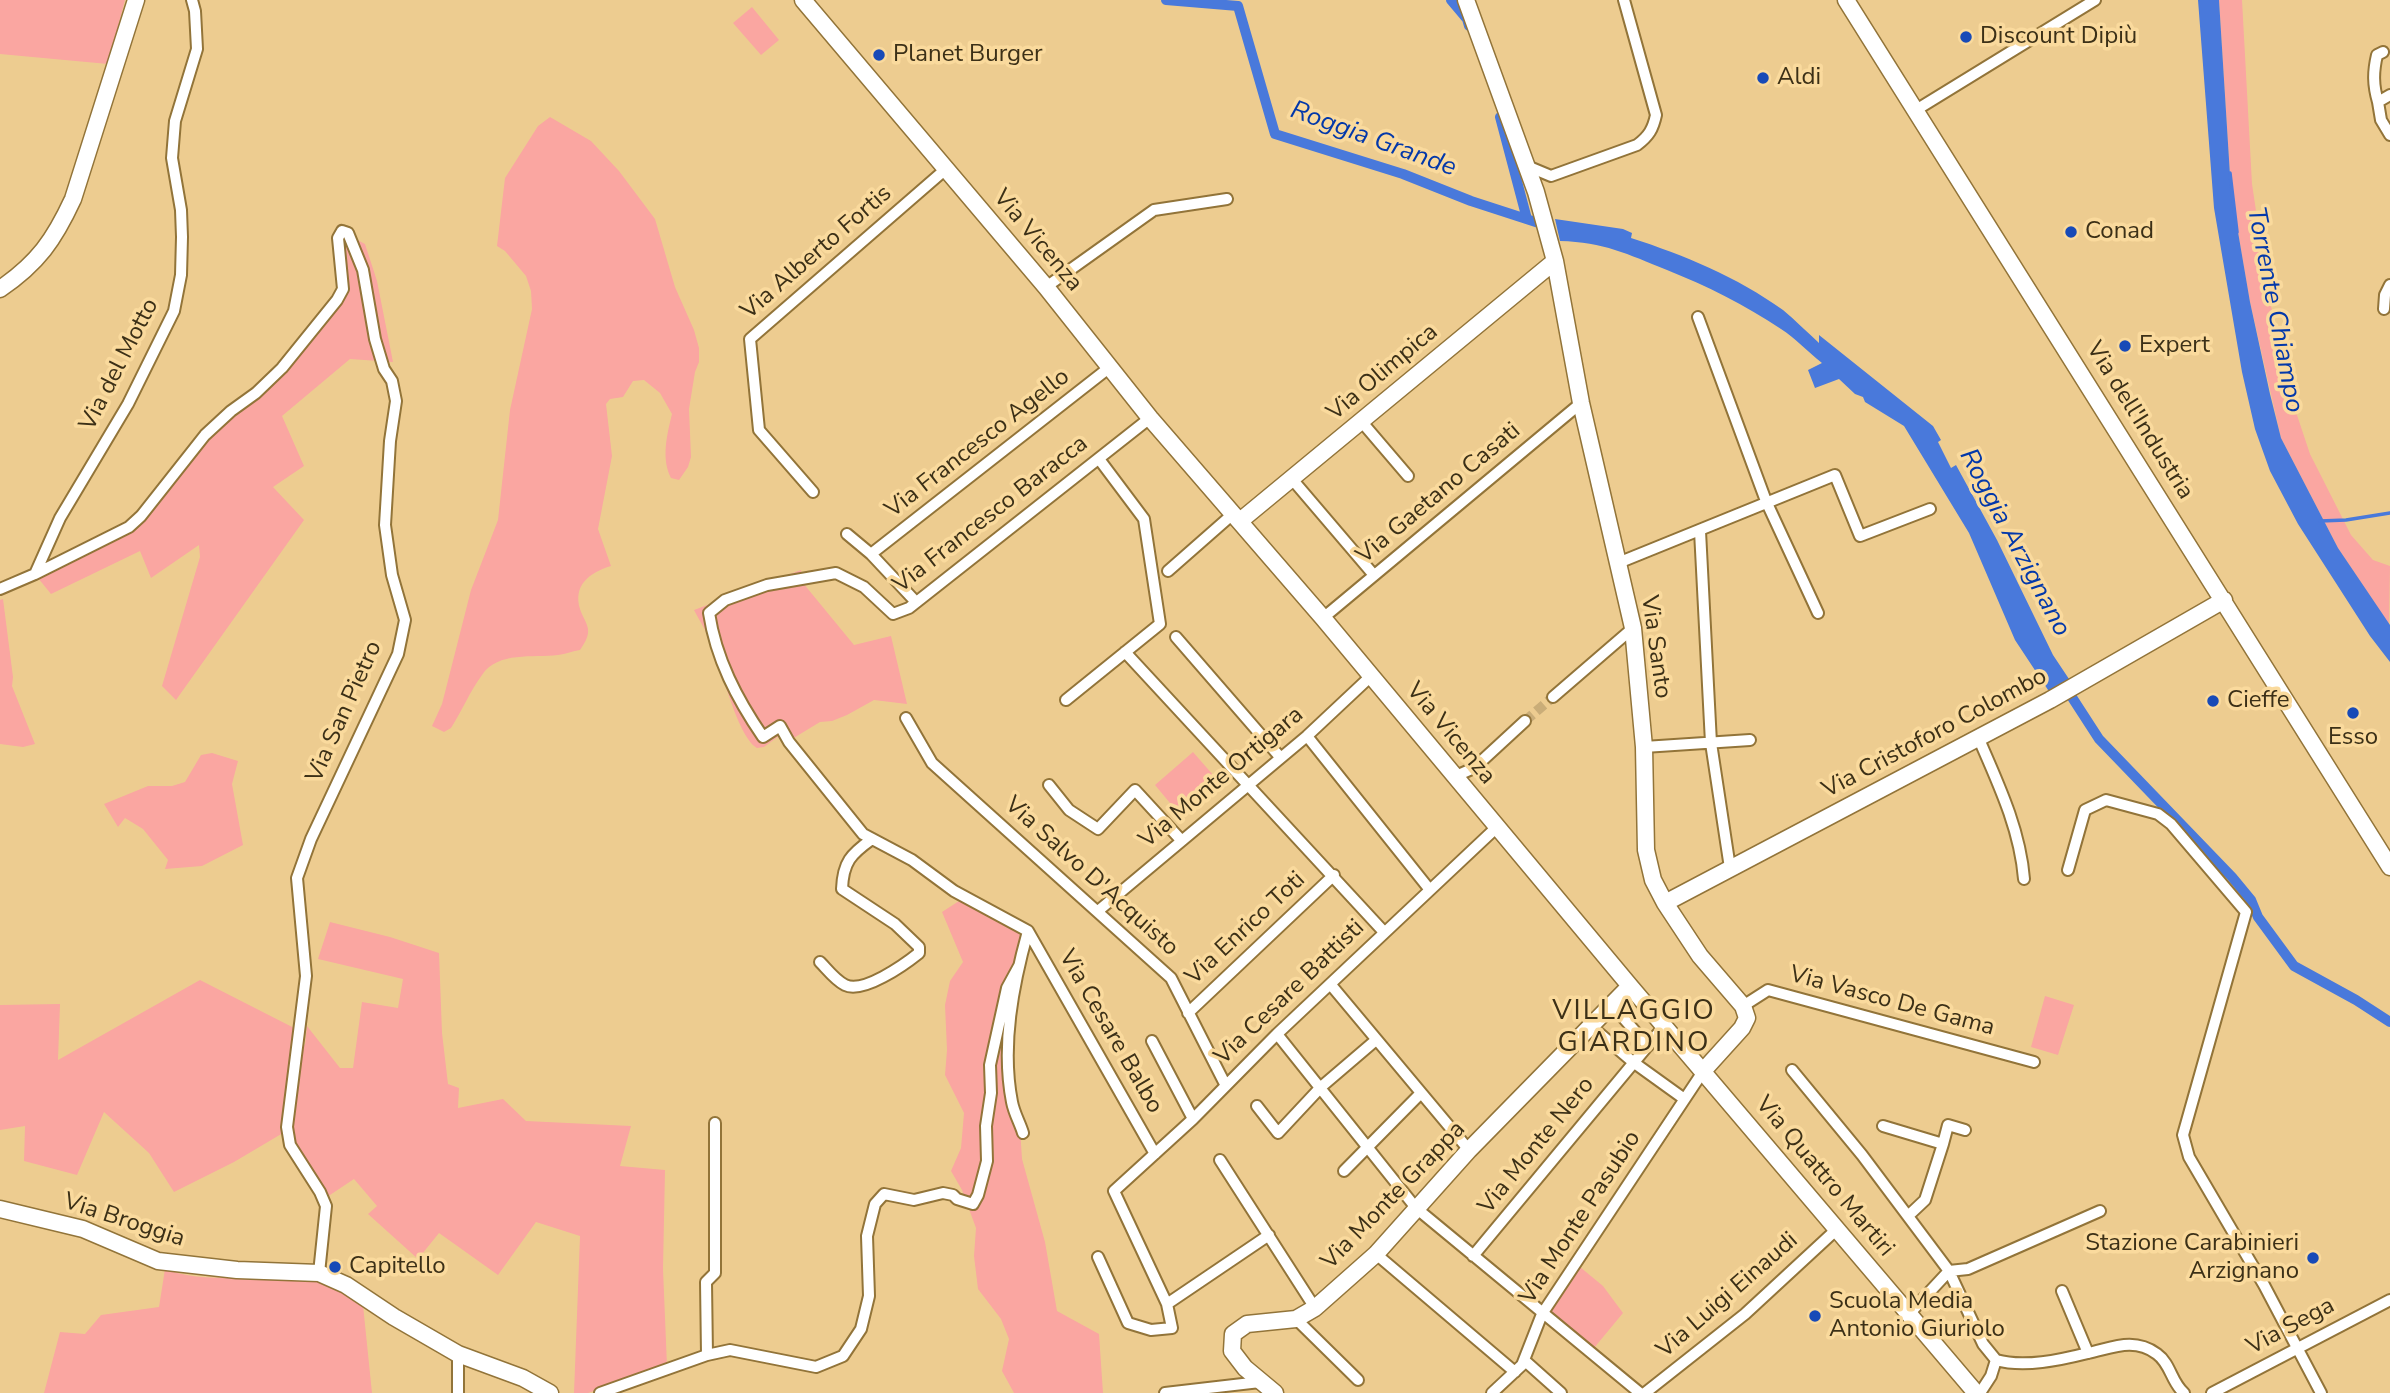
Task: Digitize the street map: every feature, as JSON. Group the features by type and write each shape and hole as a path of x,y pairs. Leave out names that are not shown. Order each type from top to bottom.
{"street":[{"path":"0,289 23,273 46,249 74,199 136,0"},
{"name":"Via del Motto","path":"35,574 60,517 128,404 174,312 181,275 182,237 181,209 172,158 175,121 197,49 192,0"},
{"name":"Via Vicenza","path":"803,0 1046,287 1150,418 1323,618 1665,1025"},
{"name":"Via Santo","path":"1466,0 1536,192 1555,261 1581,403 1633,628 1644,747 1646,850 1653,880 1700,956 1744,1006"},
{"path":"1536,192 1542,182 1551,176 1637,145 1646,139 1653,129 1656,115 1624,0"},
{"name":"Via dell'Industria","path":"1846,0 2390,867"},
{"path":"1916,110 2095,0"},
{"path":"2383,52 2377,55 2373,70 2374,86 2381,120 2390,135"},
{"path":"2378,102 2390,95"},
{"path":"1526,165 1551,176"},
{"name":"Via Alberto Fortis","path":"813,492 759,430 750,339 947,168"},
{"path":"1046,287 1154,210 1227,199"},
{"name":"Via San Pietro","path":"35,574 135,522 158,497 205,435 282,368 343,289 338,238 342,231 348,233 363,270 375,339 396,401 390,441 385,525 392,575 405,620 398,654 311,839 297,878 306,976 287,1127 290,1145 326,1206 319,1273"},
{"name":"Via Olimpica","path":"1237,517 1292,478 1555,261"},
{"path":"2384,309 2385,295 2390,285"},
{"path":"1698,317 1766,501 1818,613"},
{"name":"Via Francesco Agello","path":"872,554 1110,367"},
{"name":"Via Gaetano Casati","path":"1323,618 1581,403"},
{"name":"Via Francesco Baracca","path":"789,743 780,726 763,737 740,704 720,658 709,613 725,600 767,585 836,573 864,587 893,614 916,602 1150,418"},
{"path":"1361,421 1408,476"},
{"path":"1066,700 1160,624 1144,519 1098,459"},
{"path":"1618,563 1835,475 1860,536 1930,509"},
{"path":"1292,478 1373,574"},
{"path":"1168,571 1237,517"},
{"path":"1700,531 1711,743 1730,867"},
{"path":"847,534 872,554 916,602"},
{"path":"0,589 35,574"},
{"name":"Via Cristoforo Colombo","path":"1665,903 2050,700 2224,600"},
{"path":"1553,697 1633,628"},
{"path":"1176,637 1280,757"},
{"path":"1125,652 1384,932"},
{"name":"Via Monte Ortigara","path":"1098,911 1307,736 1371,676"},
{"name":"Via Salvo D'Acquisto","path":"906,718 932,763 1171,978 1225,1084"},
{"path":"1456,776 1474,768 1525,721"},
{"path":"1307,736 1430,890"},
{"path":"1978,737 2005,799 2022,854 2024,879"},
{"path":"1644,747 1750,740"},
{"name":"Via Cesare Balbo","path":"789,743 863,834 912,860 954,891 1028,931 1155,1154"},
{"path":"1049,785 1069,810 1098,829 1135,790 1181,840"},
{"path":"2068,870 2085,810 2106,800 2158,814 2165,819 2246,912 2183,1135 2189,1157 2298,1346 2321,1393"},
{"name":"Via Cesare Battisti","path":"1167,1304 1114,1191 1193,1119 1277,1034 1497,827"},
{"path":"820,962 845,985 858,988 883,977 919,953 919,947 895,924 842,889 843,873 852,853 872,839"},
{"name":"Via Enrico Toti","path":"1188,1013 1334,876"},
{"name":"Via Cesare Balbo","path":"1023,1133 1012,1103 1008,1057 1018,966 1028,931"},
{"path":"600,1393 707,1355 730,1350 816,1367 843,1356 861,1329 869,1296 867,1237 875,1204 884,1194 914,1200 943,1193 973,1204 978,1195 986,1161 986,1126 991,1093 989,1065 1007,988 1018,966"},
{"path":"1331,985 1469,1150"},
{"name":"Via Monte Grappa","path":"1275,1393 1245,1368 1232,1351 1233,1334 1247,1324 1296,1319 1315,1308 1376,1254 1469,1150 1630,986"},
{"name":"Via Vasco De Gama","path":"1744,1006 1768,990 2034,1062"},
{"path":"1612,1005 1648,1046"},
{"path":"1704,1070 1742,1028 1747,1018 1744,1006"},
{"name":"Via Monte Nero","path":"1473,1256 1665,1025"},
{"name":"Via Quattro Martiri","path":"1665,1025 1978,1393"},
{"path":"1592,1027 1633,1062 1683,1098"},
{"path":"1277,1034 1416,1208 1542,1314 1642,1393"},
{"path":"1256,1106 1278,1133 1321,1087 1376,1040"},
{"path":"1152,1041 1193,1119"},
{"name":"Via Monte Pasubio","path":"1492,1393 1524,1360 1542,1314 1704,1070"},
{"name":"Via Quattro Martiri","path":"1792,1070 1862,1154 1949,1270 1983,1344 1996,1360"},
{"path":"1343,1171 1421,1093"},
{"path":"707,1355 706,1282 715,1273 715,1123"},
{"path":"1908,1216 1925,1200 1948,1125 1965,1130"},
{"path":"1883,1126 1943,1144"},
{"path":"1220,1160 1315,1308"},
{"name":"Via Broggia","path":"0,1209 83,1229 158,1261 237,1270 319,1273"},
{"path":"1909,1314 1949,1270 1968,1269 2100,1211"},
{"name":"Via Luigi Einaudi","path":"1642,1393 1745,1314 1837,1230"},
{"path":"1098,1257 1128,1323 1151,1330 1172,1328 1167,1304 1269,1235"},
{"path":"1376,1254 1515,1372"},
{"path":"319,1273 346,1285 458,1354 523,1378 550,1393"},
{"path":"2062,1291 2088,1353"},
{"name":"Via Sega","path":"2212,1393 2390,1300"},
{"path":"1296,1319 1359,1380"},
{"path":"1978,1393 1991,1376 1996,1360 2017,1364 2088,1353 2123,1344 2140,1346 2157,1354 2169,1367 2179,1391"},
{"path":"458,1354 458,1393"},
{"path":"1524,1360 1562,1393"},
{"path":"1165,1393 1260,1382"}],"shaded area":[{"path":"0,0 125,0 108,64 0,54"},
{"path":"2219,0 2242,0 2252,184 2268,291 2287,385 2310,454 2351,535 2373,560 2390,566 2389,624 2338,548 2281,438 2250,302 2231,191"},
{"path":"752,7 779,40 761,55 733,23"},
{"path":"550,117 591,141 619,171 655,219 675,287 699,348 699,362 689,409 691,457 679,480 671,478 666,455 672,414 660,393 644,380 633,381 623,397 610,399 606,404 612,456 598,529 611,566 590,576 581,587 578,601 587,624 586,640 580,650 558,655 506,659 489,667 451,728 444,732 432,726 442,704 471,590 498,520 510,410 532,309 531,291 526,276 505,251 497,246 505,178 538,126"},
{"path":"338,235 350,236 365,244 377,281 393,362 350,359 282,416 304,466 273,487 304,520 176,700 162,686 200,557 199,545 151,578 140,551 51,594 38,578 122,538 147,519 155,504 203,442 236,411 344,292"},
{"path":"801,570 803,583 854,645 891,636 907,704 874,700 847,715 820,722 792,739 779,736 764,747 757,748 742,729 710,639 694,610"},
{"path":"3,599 12,686 35,744 23,747 0,744 0,600"},
{"path":"1193,752 1214,776 1175,809 1155,785"},
{"path":"212,753 238,761 232,784 243,845 202,866 165,869 168,860 143,829 125,818 118,827 104,804 148,786 172,786 185,782 201,755"},
{"path":"959,901 1017,932 1024,939 1012,1022 1012,1086 1022,1159 1045,1242 1057,1311 1099,1334 1103,1393 1014,1393 1002,1371 1009,1339 1001,1319 978,1289 974,1256 976,1228 962,1190 951,1171 961,1148 964,1113 945,1075 945,1005 950,981 963,962 942,912"},
{"path":"330,922 439,953 442,1033 448,1084 459,1088 458,1108 503,1099 526,1121 631,1126 620,1166 665,1170 663,1269 667,1366 588,1393 574,1393 580,1236 536,1222 498,1275 439,1233 418,1259 368,1214 377,1206 354,1179 324,1199 299,1152 294,1136 283,1133 234,1162 174,1192 149,1153 104,1112 77,1175 24,1161 25,1126 0,1130 0,1005 60,1004 58,1060 200,980 302,1032 301,1042 305,1045 307,1026 340,1068 353,1068 362,1002 398,1008 403,979 318,959"},
{"path":"2045,996 2074,1005 2058,1055 2031,1047"},
{"path":"1580,1267 1603,1286 1623,1313 1594,1348 1549,1312"},
{"path":"165,1269 202,1277 278,1277 315,1281 334,1288 363,1305 372,1393 44,1393 60,1332 85,1334 101,1315 159,1307"}],"water":[{"path":"2198,0 2219,0 2231,191 2250,302 2281,438 2338,548 2390,625 2390,662 2370,636 2298,524 2270,471 2255,429 2242,372 2214,208"},
{"path":"1555,219 1623,229 1632,233 1631,238 1729,277 1783,310 1819,343 1819,335 1933,426 1951,468 1956,465 1997,540 2053,655 2075,688 2054,699 2015,640 1969,533 1904,426 1865,402 1863,397 1855,394 1839,379 1815,388 1808,370 1822,363 1786,333 1754,312 1726,296 1627,254 1603,246 1560,241"}],"waterway":[{"name":"Roggia Grande","path":"1166,0 1238,6 1275,134 1403,174 1471,201 1548,226"},
{"name":"Roggia Arzignano","path":"1451,0 1467,19 1469,26"},
{"name":"Roggia Arzignano","path":"1500,117 1527,219"},
{"name":"Torrente Chiampo","path":"2230,173 2237,232"},
{"path":"2320,521 2390,513"},
{"name":"Roggia Arzignano","path":"2064,685 2099,739 2251,900 2258,917 2294,966 2390,1022"}],"tunnel":[{"path":"1525,721 1553,697"}],"place":[{"name":"Discount Dipiù","path":"1966,37"},
{"name":"Planet Burger","path":"879,55"},
{"name":"Aldi","path":"1763,78"},
{"name":"Conad","path":"2071,232"},
{"name":"Expert","path":"2125,346"},
{"name":"Cieffe","path":"2213,701"},
{"name":"Esso","path":"2353,713"},
{"name":"Stazione Carabinieri Arzignano","path":"2313,1258"},
{"name":"Capitello","path":"335,1267"},
{"name":"Scuola Media Antonio Giuriolo","path":"1815,1316"}],"district":[{"name":"VILLAGGIO GIARDINO","path":"1634,1028"}]}
